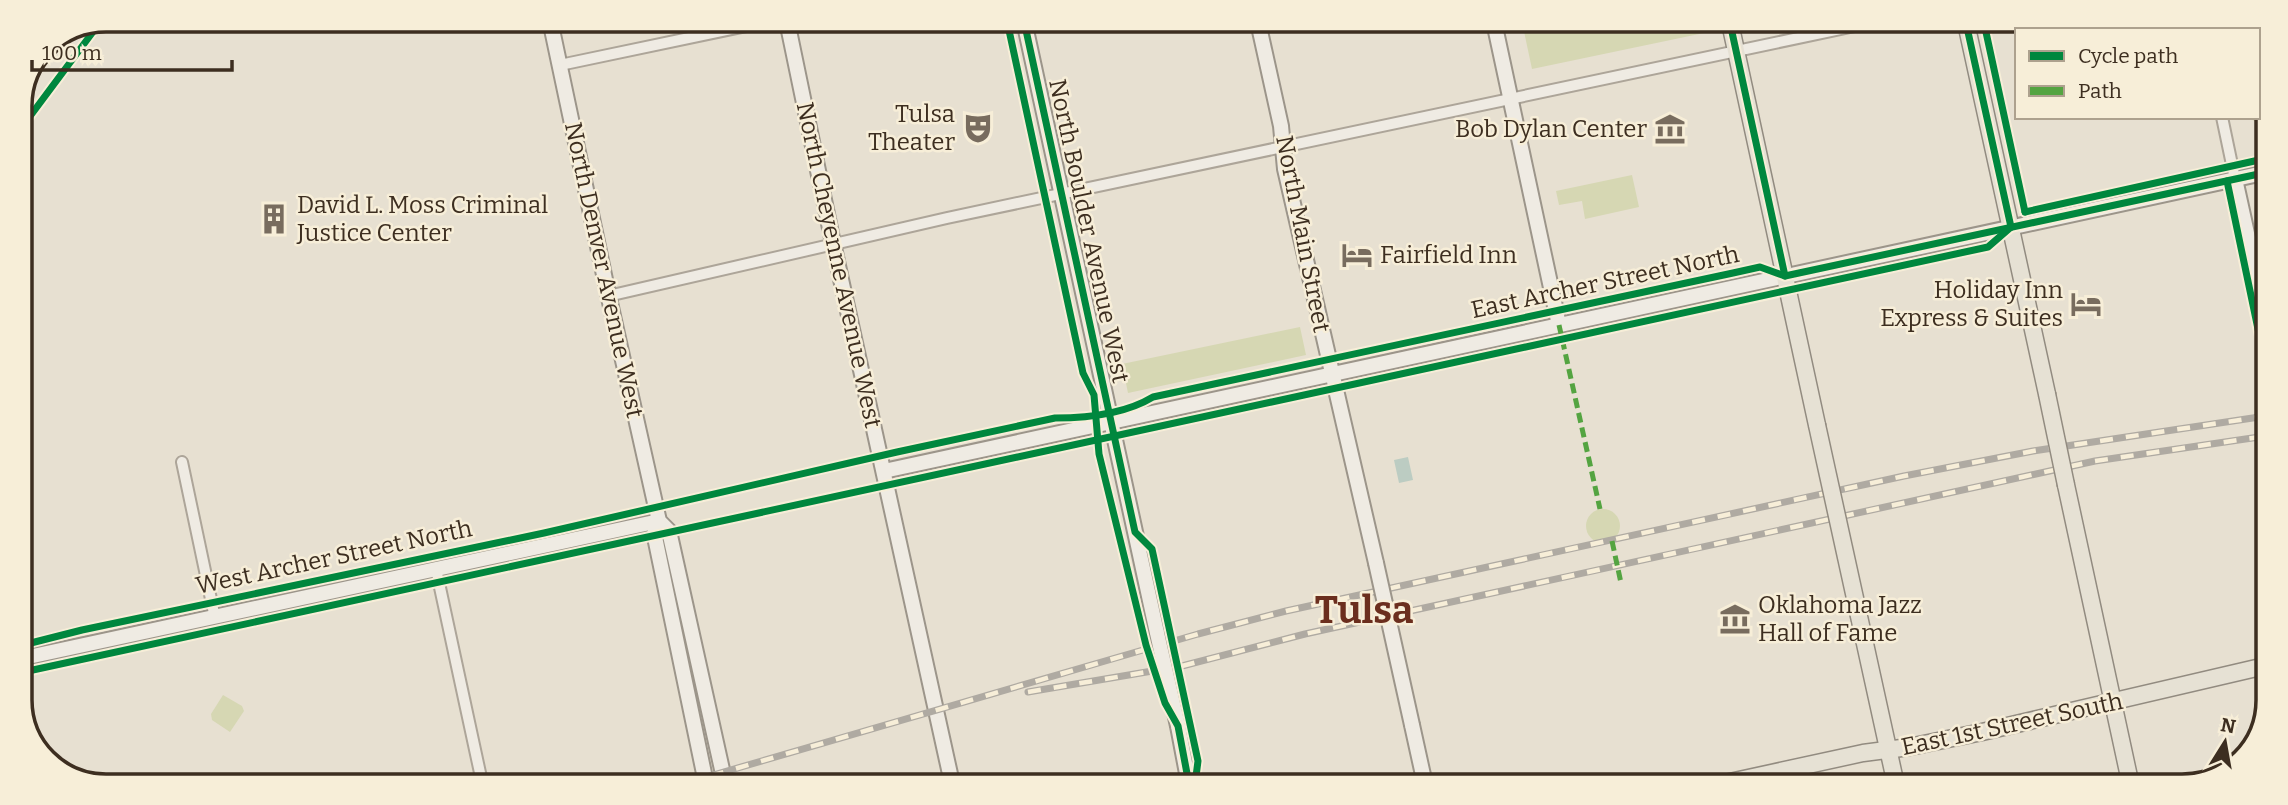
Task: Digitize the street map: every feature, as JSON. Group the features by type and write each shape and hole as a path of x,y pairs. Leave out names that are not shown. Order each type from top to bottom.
{"main road":[{"path":"1732,32 1894,774"},
{"path":"1968,32 2129,774"},
{"name":"East 1st Street South","path":"1767,774 2114,703 2256,668"}],"street":[{"name":"North Denver Avenue West","path":"553,32 659,521 669,531 723,774"},
{"path":"560,65 718,32"},
{"name":"North Cheyenne Avenue West","path":"789,32 950,774"},
{"name":"North Boulder Avenue West","path":"1026,32 1187,774"},
{"name":"North Main Street","path":"1260,32 1283,146 1286,175 1341,404 1423,774"},
{"path":"1496,32 1559,325"},
{"path":"608,296 833,243 1826,32"},
{"path":"2222,119 2256,274"},
{"name":"East Archer Street North","path":"1333,373 2256,175"},
{"path":"884,471 1333,373"},
{"path":"182,462 215,618"},
{"name":"North Denver Avenue West","path":"659,521 654,534 704,774"},
{"name":"West Archer Street North","path":"32,656 659,521"},
{"path":"436,569 480,774"}],"green space":[{"path":"1524,32 1704,32 1704,33 1532,69"},
{"path":"1632,175 1639,207 1585,219 1582,201 1559,205 1556,191"},
{"path":"1300,327 1306,355 1128,393 1122,364"},
{"path":"1603,509 1615,514 1620,526 1615,538 1603,543 1591,538 1586,526 1591,514"},
{"path":"223,695 242,706 244,711 230,732 212,720 211,714"}],"shaded area":[{"path":"1408,457 1413,480 1399,483 1394,460"}],"railway":[{"path":"717,774 1198,634 1286,611 1904,476 2033,451 2256,418"},
{"path":"1028,692 1182,666 1305,634 2095,461 2256,437"}],"marked path":[{"path":"1559,325 1600,509"},
{"path":"1612,541 1621,583"}],"cycle path":[{"path":"1009,32 1083,373 1094,395 1099,454 1146,645 1165,703 1178,726 1187,774"},
{"path":"1026,32 1135,532 1152,549 1198,761 1196,774"},
{"path":"1732,32 1785,276"},
{"path":"1968,32 2011,227"},
{"path":"1986,32 2025,212"},
{"path":"32,114 92,33"},
{"path":"2025,212 2256,161"},
{"path":"32,643 544,533 1055,418 1106,414 1153,397 1760,267 1785,276 2256,175"},
{"path":"2227,181 2256,319"},
{"path":"32,670 1988,247 2011,227"}],"place":[{"name":"Tulsa Theater","path":"978,128"},
{"name":"Bob Dylan Center","path":"1670,129"},
{"name":"David L. Moss Criminal Justice Center","path":"274,219"},
{"name":"Fairfield Inn","path":"1357,255"},
{"name":"Holiday Inn Express & Suites","path":"2086,304"},
{"name":"Oklahoma Jazz Hall of Fame","path":"1735,619"}],"district":[{"name":"Tulsa","path":"1364,610"}]}
